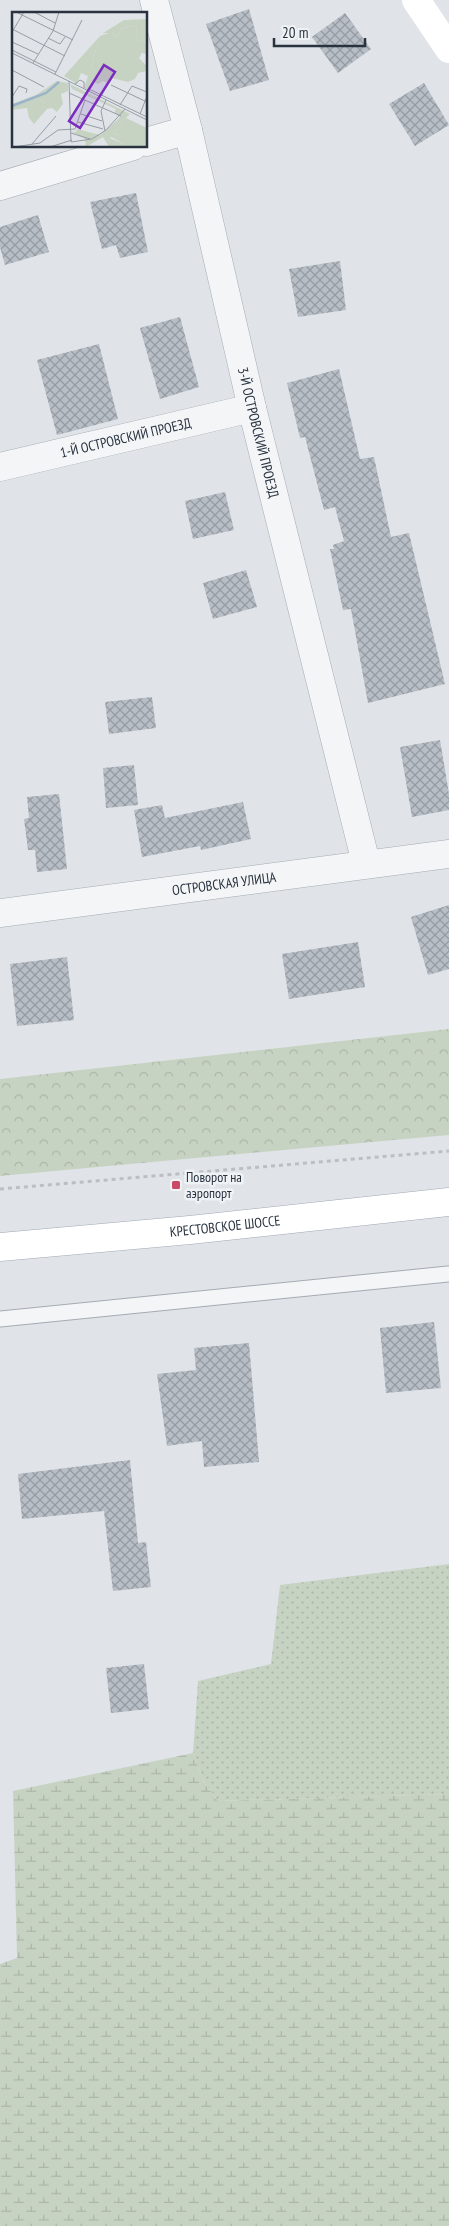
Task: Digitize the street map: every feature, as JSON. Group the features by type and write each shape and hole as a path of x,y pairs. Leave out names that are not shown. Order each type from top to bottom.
{"main road":[{"path":"416,0 449,50"},
{"name":"КРЕСТОВСКОЕ ШОССЕ","path":"0,1247 190,1230 449,1202"}],"street":[{"name":"3-Й ОСТРОВСКИЙ ПРОЕЗД","path":"154,0 188,130 252,408 366,863"},
{"path":"148,141 188,130"},
{"path":"0,186 126,148"},
{"name":"1-Й ОСТРОВСКИЙ ПРОЕЗД","path":"0,467 252,408"},
{"name":"ОСТРОВСКАЯ УЛИЦА","path":"0,913 366,863 449,854"}],"lane":[{"path":"0,1320 448,1274"}],"path":[{"path":"0,1189 449,1151"}],"green space":[{"path":"449,1029 449,1135 0,1176 0,1079"},
{"path":"449,1564 449,1794 218,1801 204,1782 193,1753 198,1681 271,1664 280,1585"},
{"path":"193,1753 204,1782 218,1801 449,1794 449,2226 0,2226 0,1964 17,1958 13,1791"}],"building":[{"path":"249,9 269,80 230,91 206,24"},
{"path":"345,13 371,49 338,73 312,37"},
{"path":"424,83 449,125 415,146 389,104"},
{"path":"136,193 148,252 120,258 116,245 102,249 90,202"},
{"path":"38,215 49,252 5,265 0,247 0,227"},
{"path":"340,261 346,310 298,317 289,269"},
{"path":"180,317 199,387 160,399 140,328"},
{"path":"99,344 118,419 57,435 37,360"},
{"path":"339,369 360,459 374,457 391,537 409,533 445,684 368,703 351,609 343,610 330,549 334,549 333,545 344,541 335,507 324,510 305,437 300,438 287,383"},
{"path":"225,492 234,530 193,539 185,501"},
{"path":"246,570 257,607 213,619 203,583"},
{"path":"152,697 156,728 109,734 105,702"},
{"path":"440,740 449,794 449,810 412,817 400,747"},
{"path":"134,765 138,805 106,808 103,768"},
{"path":"59,794 67,869 37,872 35,850 28,850 24,819 29,818 27,797"},
{"path":"243,802 251,839 201,850 200,846 142,857 134,810 162,805 165,818"},
{"path":"449,905 449,969 428,975 411,917"},
{"path":"358,942 365,987 289,999 282,954"},
{"path":"67,957 74,1020 17,1026 10,964"},
{"path":"434,1322 441,1388 386,1393 380,1328"},
{"path":"249,1343 259,1462 204,1467 202,1441 167,1446 157,1374 196,1370 194,1348"},
{"path":"130,1460 138,1543 146,1542 151,1587 113,1591 104,1511 22,1519 18,1474"},
{"path":"144,1664 149,1709 111,1713 106,1668"}],"place":[{"name":"Поворот на аэропорт","path":"176,1185"}]}
